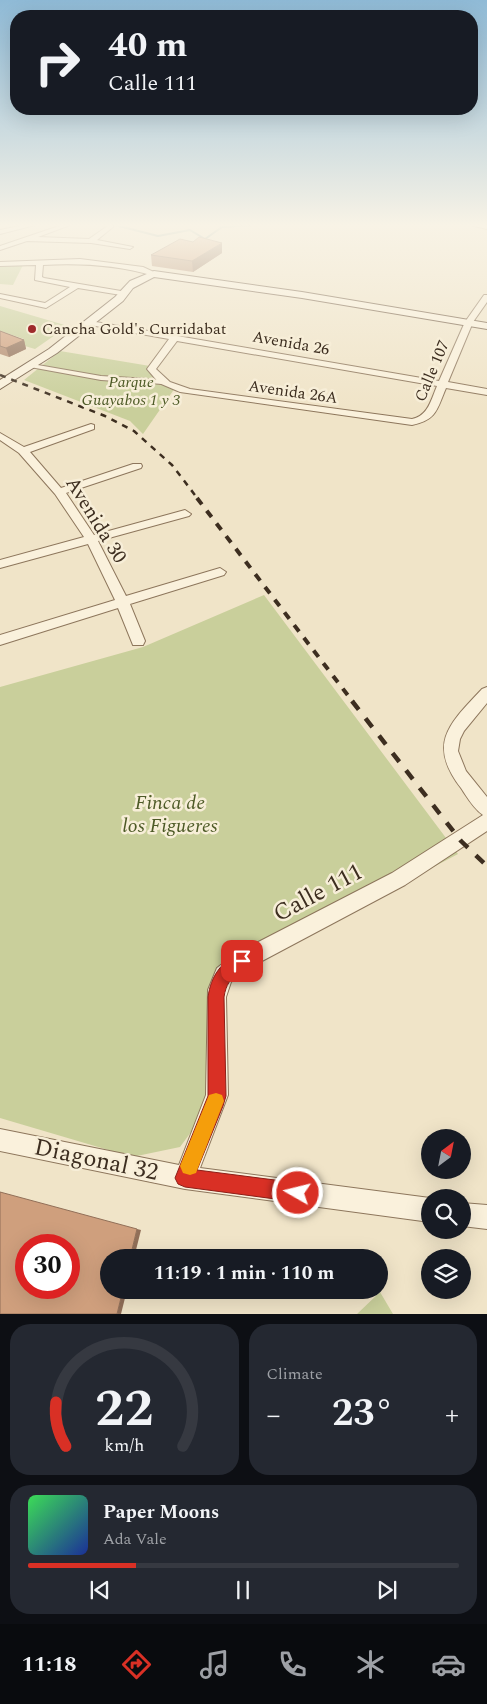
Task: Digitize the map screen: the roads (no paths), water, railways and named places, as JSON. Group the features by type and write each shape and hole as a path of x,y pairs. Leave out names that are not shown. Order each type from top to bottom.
{"main road":[{"path":"0,385 32,366 90,323 130,286"},
{"path":"241,286 487,326"}],"street":[{"path":"0,296 47,305 76,286"},
{"path":"78,286 121,293"},
{"name":"Calle 107","path":"412,422 423,420 430,414 469,322 487,298"},
{"name":"Avenida 26","path":"90,323 487,392"},
{"path":"166,385 156,378 150,369 175,337"},
{"path":"32,366 101,378 166,385"},
{"name":"Avenida 26A","path":"166,385 189,392 412,422"},
{"path":"23,451 91,427"},
{"name":"Avenida 30","path":"0,436 23,451 59,492 92,540 122,601 138,641"},
{"path":"59,492 137,466"},
{"path":"0,564 185,514"},
{"path":"0,640 220,572"},
{"path":"487,693 463,718 452,739 449,750 451,760 457,771 487,809"},
{"name":"Calle 111","path":"185,1178 217,1096 216,997 218,984 225,973 242,961 414,869 461,841 487,821"},
{"name":"Diagonal 32","path":"0,1140 185,1178 421,1209"},
{"path":"471,1215 487,1217"}],"railway":[{"path":"0,375 105,416 134,431 172,465 198,499"},
{"path":"197,498 353,702"},
{"path":"352,701 461,841 487,866"}],"place":[{"name":"Cancha Gold's Curridabat","path":"32,329"}],"park label":[{"name":"Parque Guayabos 1 y 3","path":"131,391"},
{"name":"Finca de los Figueres","path":"170,814"}]}
